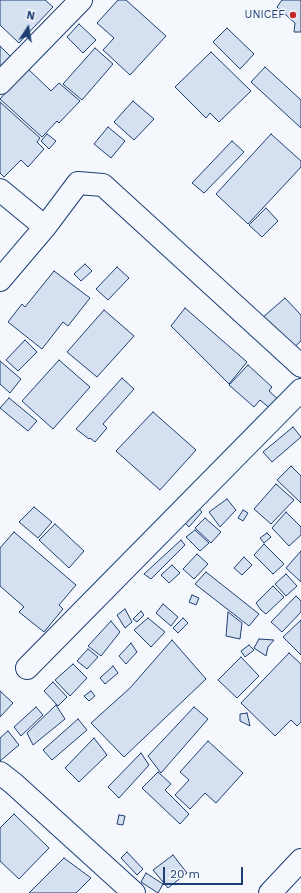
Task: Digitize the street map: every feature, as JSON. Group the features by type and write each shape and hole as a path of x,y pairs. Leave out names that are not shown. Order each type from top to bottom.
{"street":[{"path":"0,83 81,0"},
{"path":"0,280 78,183 102,185 301,366"},
{"path":"0,190 44,227"},
{"path":"27,668 301,390"},
{"path":"0,773 134,893"},
{"path":"270,893 301,860"}],"building":[{"path":"0,0 45,0 53,7 19,43 0,25"},
{"path":"118,0 126,0 166,36 130,75 103,50 114,38 97,23"},
{"name":"UNICEF","path":"282,0 301,0 301,32 294,32 295,23 277,7"},
{"path":"79,24 96,40 83,53 67,37"},
{"path":"227,28 254,54 240,69 213,42"},
{"path":"0,46 15,61 0,77"},
{"path":"95,48 113,64 82,100 63,84"},
{"path":"211,52 251,91 219,122 210,113 206,118 175,87"},
{"path":"265,67 301,100 301,128 251,82"},
{"path":"27,68 51,91 59,83 80,101 59,123 57,121 42,137 0,99"},
{"path":"133,101 154,119 134,140 114,122"},
{"path":"0,102 40,138 37,142 44,149 28,167 21,160 4,177 0,173"},
{"path":"108,127 125,141 111,158 94,144"},
{"path":"47,134 56,141 49,149 41,141"},
{"path":"271,134 301,161 301,167 248,224 216,194"},
{"path":"232,141 244,152 204,193 192,183"},
{"path":"266,208 278,221 262,237 249,225"},
{"path":"85,264 92,271 81,281 74,274"},
{"path":"117,267 129,278 108,300 96,289"},
{"path":"54,271 90,298 68,326 63,322 42,349 8,322 22,304 25,307"},
{"path":"285,298 301,315 301,341 291,350 262,318"},
{"path":"185,308 247,362 229,384 171,326"},
{"path":"104,310 134,336 97,377 67,352"},
{"path":"25,340 37,352 18,371 6,360"},
{"path":"59,360 90,387 53,429 22,401"},
{"path":"0,361 21,379 10,393 0,384"},
{"path":"248,365 272,387 269,391 280,401 272,410 260,400 254,407 229,385"},
{"path":"122,378 134,389 103,424 107,428 95,442 76,429"},
{"path":"9,398 37,421 28,431 0,408"},
{"path":"153,412 196,450 160,490 116,451"},
{"path":"293,427 301,437 272,462 263,452"},
{"path":"291,466 301,476 301,503 277,480"},
{"path":"276,484 294,500 271,524 254,509"},
{"path":"227,499 236,510 220,527 209,512"},
{"path":"197,506 202,512 189,527 183,521"},
{"path":"34,507 52,522 38,538 19,522"},
{"path":"243,510 248,513 243,521 238,518"},
{"path":"286,512 301,527 301,535 289,546 272,528"},
{"path":"205,518 221,532 211,543 195,528"},
{"path":"55,524 84,551 69,568 39,540"},
{"path":"195,530 209,543 200,551 186,537"},
{"path":"14,532 76,585 59,605 63,609 44,632 19,612 24,607 0,586 0,548"},
{"path":"267,533 271,537 264,543 260,538"},
{"path":"181,540 185,545 151,579 144,574"},
{"path":"264,544 284,564 273,574 254,555"},
{"path":"301,551 301,582 286,568"},
{"path":"197,554 208,564 194,579 183,569"},
{"path":"244,557 252,565 242,575 234,568"},
{"path":"172,565 180,573 169,583 161,575"},
{"path":"206,572 259,614 249,626 195,584"},
{"path":"286,574 297,586 286,596 275,584"},
{"path":"273,586 284,597 266,614 256,603"},
{"path":"192,595 199,598 196,605 189,602"},
{"path":"296,596 301,601 301,612 282,632 271,622"},
{"path":"163,604 178,617 171,626 156,613"},
{"path":"125,609 132,622 125,628 117,615"},
{"path":"141,611 144,615 137,622 133,619"},
{"path":"228,612 242,623 240,639 226,636"},
{"path":"148,618 165,632 151,647 134,630"},
{"path":"183,618 188,623 178,633 173,628"},
{"path":"301,620 301,655 283,637"},
{"path":"111,621 120,632 101,656 88,646"},
{"path":"259,639 274,640 268,647 266,656 254,648"},
{"path":"172,640 206,679 124,757 91,723 130,688"},
{"path":"131,643 137,652 126,664 119,656"},
{"path":"249,645 254,650 245,657 241,651"},
{"path":"88,649 98,657 87,669 77,661"},
{"path":"289,653 301,664 301,722 297,726 291,720 275,736 241,703"},
{"path":"241,657 259,676 237,698 218,680"},
{"path":"73,664 87,678 70,696 55,680"},
{"path":"113,666 118,673 105,684 100,678"},
{"path":"53,682 67,697 58,706 44,691"},
{"path":"0,691 13,703 0,717"},
{"path":"91,691 95,696 89,701 84,696"},
{"path":"56,705 65,719 33,745 27,733"},
{"path":"36,707 43,715 21,736 14,727"},
{"path":"194,707 208,719 161,773 148,756"},
{"path":"247,713 250,726 240,721 240,714"},
{"path":"78,719 87,730 52,760 43,750"},
{"path":"8,731 19,745 0,761 0,738"},
{"path":"94,738 107,755 79,782 65,768"},
{"path":"208,741 243,773 216,803 205,793 190,809 175,795 189,780 180,772"},
{"path":"141,753 149,765 119,798 108,787"},
{"path":"158,772 171,784 165,790 189,814 180,824 142,788"},
{"path":"14,814 49,848 19,879 0,861 0,828"},
{"path":"119,815 125,816 123,825 117,824"},
{"path":"127,852 143,869 137,875 121,858"},
{"path":"173,855 187,873 168,888 153,870"},
{"path":"64,858 91,878 76,893 29,893"},
{"path":"146,873 163,884 158,893 141,882"}],"place":[{"name":"UNICEF","path":"293,15"}]}
